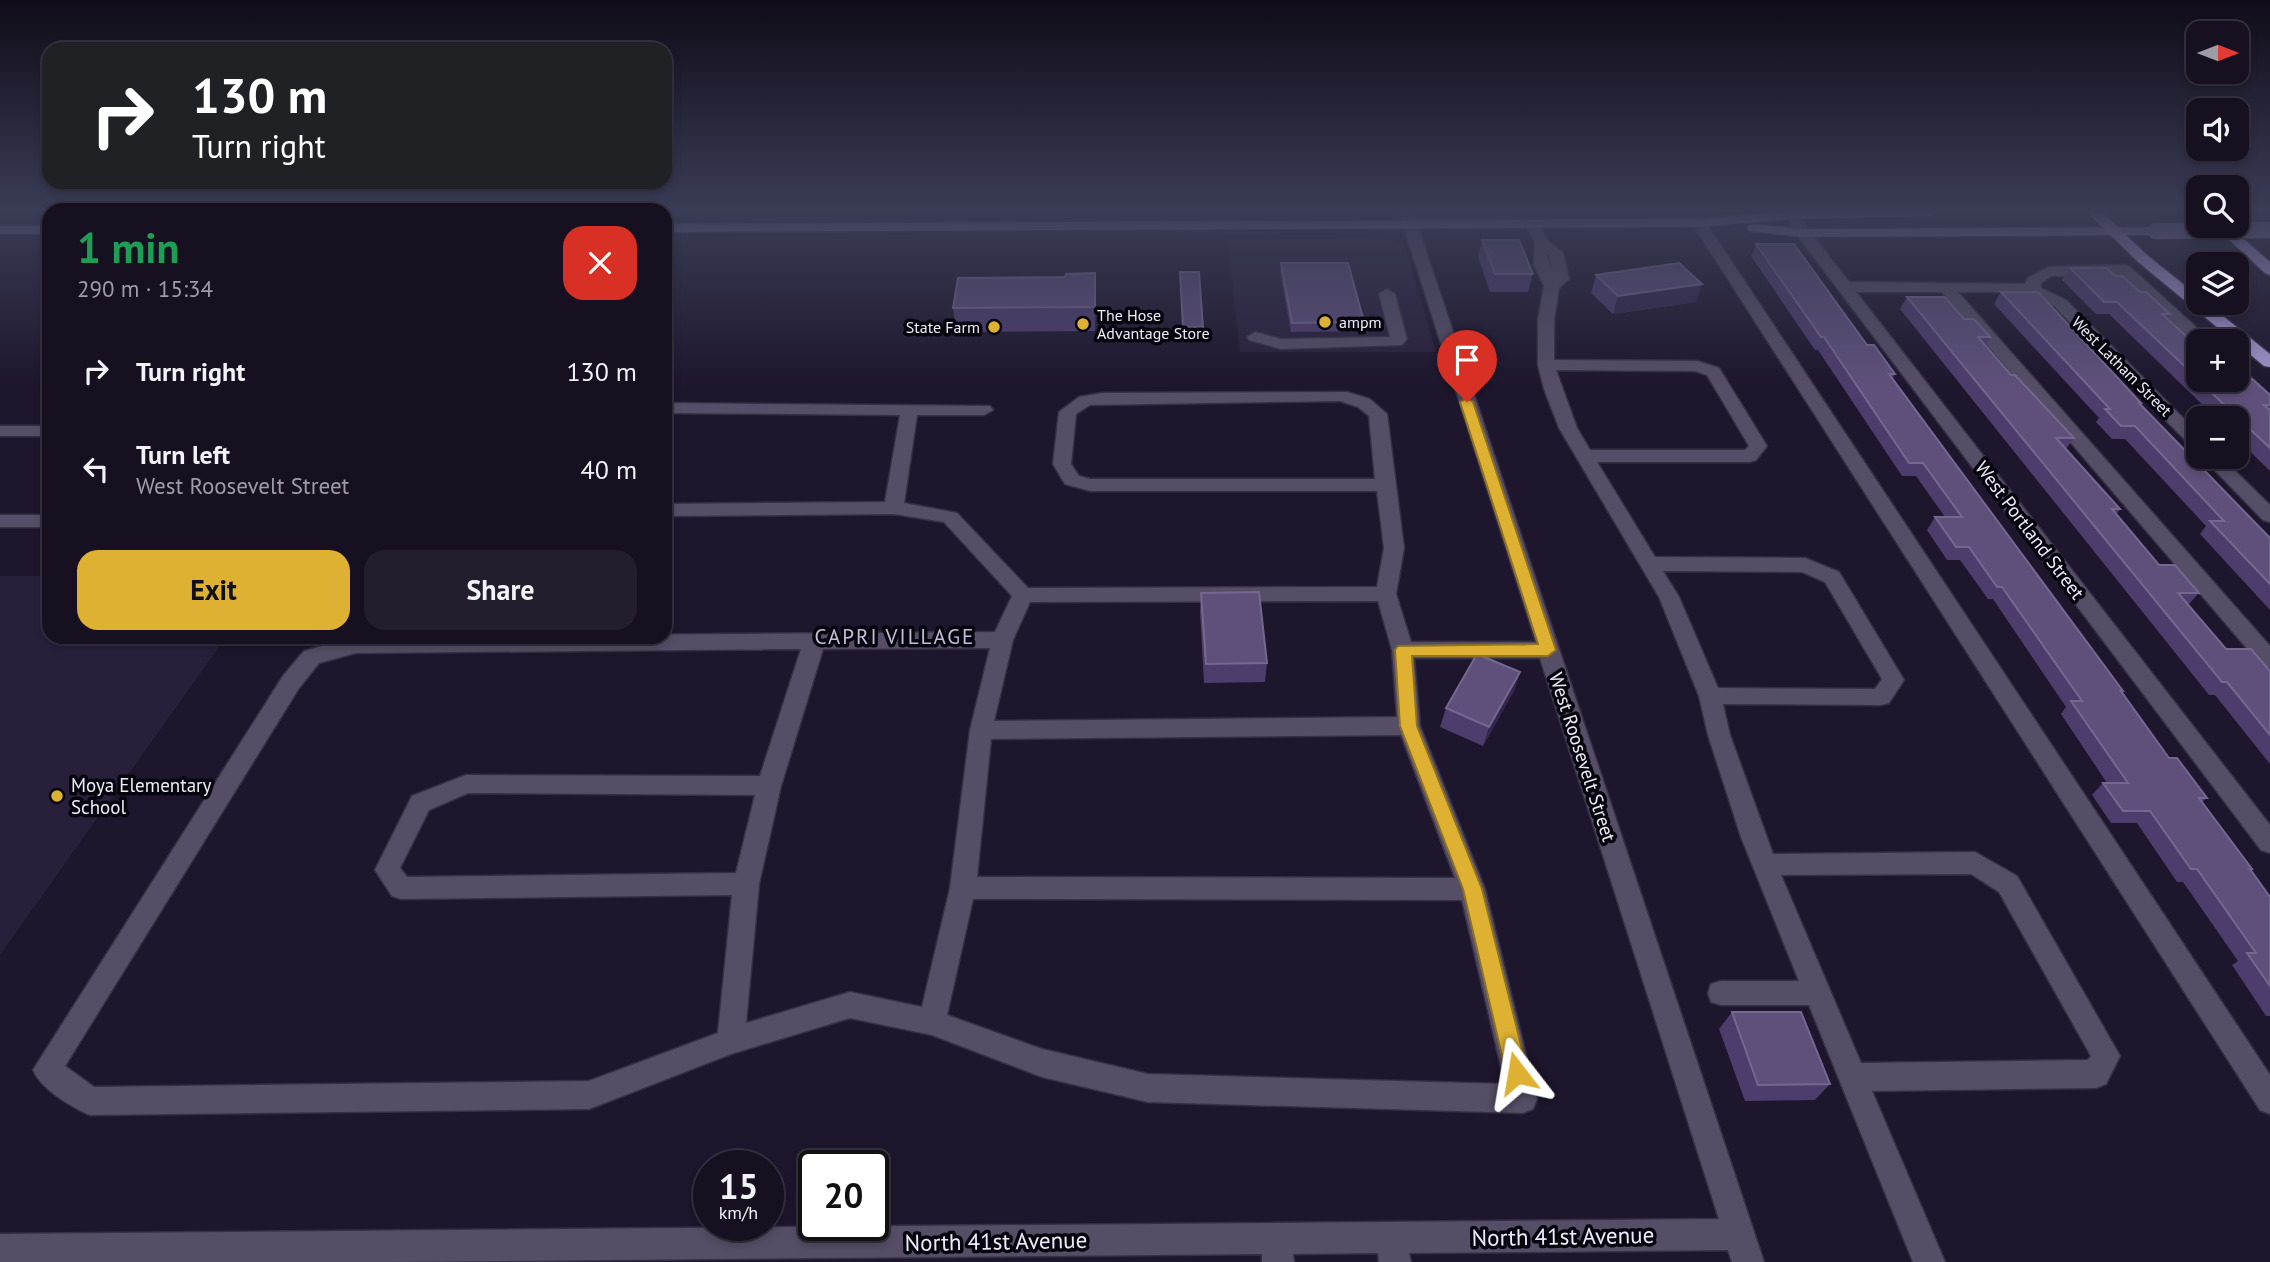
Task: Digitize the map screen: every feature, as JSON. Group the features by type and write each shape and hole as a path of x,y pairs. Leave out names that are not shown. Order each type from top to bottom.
{"highway":[{"path":"2160,271 2270,362"}],"street":[{"name":"West Roosevelt Street","path":"1425,271 1744,1248"},
{"path":"1543,271 1552,286 1546,320 1546,365 1568,428 1670,597 1710,696 1719,735 1764,865 1929,1262"},
{"path":"1730,271 2270,1100"},
{"name":"West Portland Street","path":"1832,271 2270,843"},
{"path":"2038,292 2033,281 2048,272 2091,271"},
{"path":"2126,271 2189,329"},
{"path":"1945,286 2270,660"},
{"path":"1845,287 2020,287 2038,292"},
{"name":"West Latham Street","path":"2038,292 2060,303 2186,431"},
{"path":"1255,337 1281,344 1396,342 1399,339 1387,294"},
{"path":"1546,365 1696,366 1713,372 1758,446 1751,456 1585,456"},
{"path":"2249,385 2270,404"},
{"path":"448,644 356,645 313,657 292,682 47,1070 90,1101 589,1095 731,1041 850,1005 933,1022 1042,1063 1148,1088 1523,1099 1472,889 1409,726 1403,650 1386,594 1394,548 1378,414 1364,403 1341,396 1102,398 1085,401 1068,412 1062,464 1072,480 1090,485 1385,485"},
{"path":"672,408 984,410"},
{"path":"894,508 909,410"},
{"path":"0,431 42,431"},
{"path":"2223,469 2270,516"},
{"path":"672,510 894,508 950,517 1023,595 1386,594"},
{"path":"0,521 42,521"},
{"path":"1651,564 1805,565 1832,577 1893,680 1881,697 1710,696"},
{"path":"933,1022 963,888 981,730 1002,640 1023,595"},
{"path":"731,1041 746,884 769,786 815,640"},
{"path":"672,642 1002,640"},
{"path":"1403,650 1548,650"},
{"path":"981,730 1409,726"},
{"path":"746,884 401,888 387,870 420,803 466,784 769,786"},
{"path":"1764,865 1975,863 2008,884 2106,1056 2096,1074 1852,1077"},
{"path":"963,888 1472,889"},
{"path":"1721,993 1817,993"},
{"name":"North 41st Avenue","path":"0,1250 536,1254 1744,1248"}],"shaded area":[{"path":"1231,271 1412,271 1436,352 1240,352"},
{"name":"Moya Elementary School","path":"0,576 42,576 42,644 221,644 0,955"}],"building":[{"path":"1282,271 1350,271 1364,322 1292,323"},
{"path":"1494,271 1532,271 1533,274 1495,274"},
{"path":"1624,271 1688,271 1702,284 1618,296 1596,275"},
{"path":"1775,271 1813,271 1867,345 1874,345 1895,374 1889,374 2123,691 2169,758 2177,758 2207,798 2199,798 2270,897 2270,986 2247,953 2256,953 2197,869 2191,869 2150,811 2123,811 2103,783 2128,783 2071,701 2082,701 2002,587 1997,587 1969,547 1956,547 1935,517 1962,517 1923,463 1909,463 1824,337 1821,337"},
{"path":"2073,271 2110,271 2115,276 2122,276 2140,292 2146,292 2170,314 2162,314 2186,336 2186,368 2117,302 2104,302"},
{"path":"1180,272 1199,272 1203,327 1183,327"},
{"path":"1095,273 1095,307 953,308 958,278 1065,277 1066,274"},
{"path":"2001,292 2038,292 2186,451 2186,469 2203,469 2270,538 2270,584 2210,521 2224,521 2135,426 2121,426 2105,409 2110,409"},
{"path":"1907,297 1945,297 1964,319 1974,319 1990,337 1978,337 2011,375 2015,375 2074,438 2056,438 2120,509 2112,509 2159,565 2175,565 2199,593 2178,593 2226,649 2251,649 2270,671 2270,735 2227,682 2222,682"},
{"path":"2249,379 2270,395 2270,405 2264,405 2270,410 2270,448 2249,428 2249,406 2226,406 2211,392 2249,392"},
{"path":"1259,592 1267,663 1206,664 1201,593"},
{"path":"1477,654 1520,672 1489,727 1446,708"},
{"path":"1732,1012 1801,1012 1830,1084 1758,1085"}],"place":[{"name":"ampm","path":"1325,322"},
{"name":"The Hose Advantage Store","path":"1083,324"},
{"name":"State Farm","path":"994,327"},
{"name":"Moya Elementary School","path":"57,796"}],"district":[{"name":"CAPRI VILLAGE","path":"895,636"}],"route":[{"path":"1467,402 1548,650 1403,650 1409,726 1472,889 1517,1073"}]}
